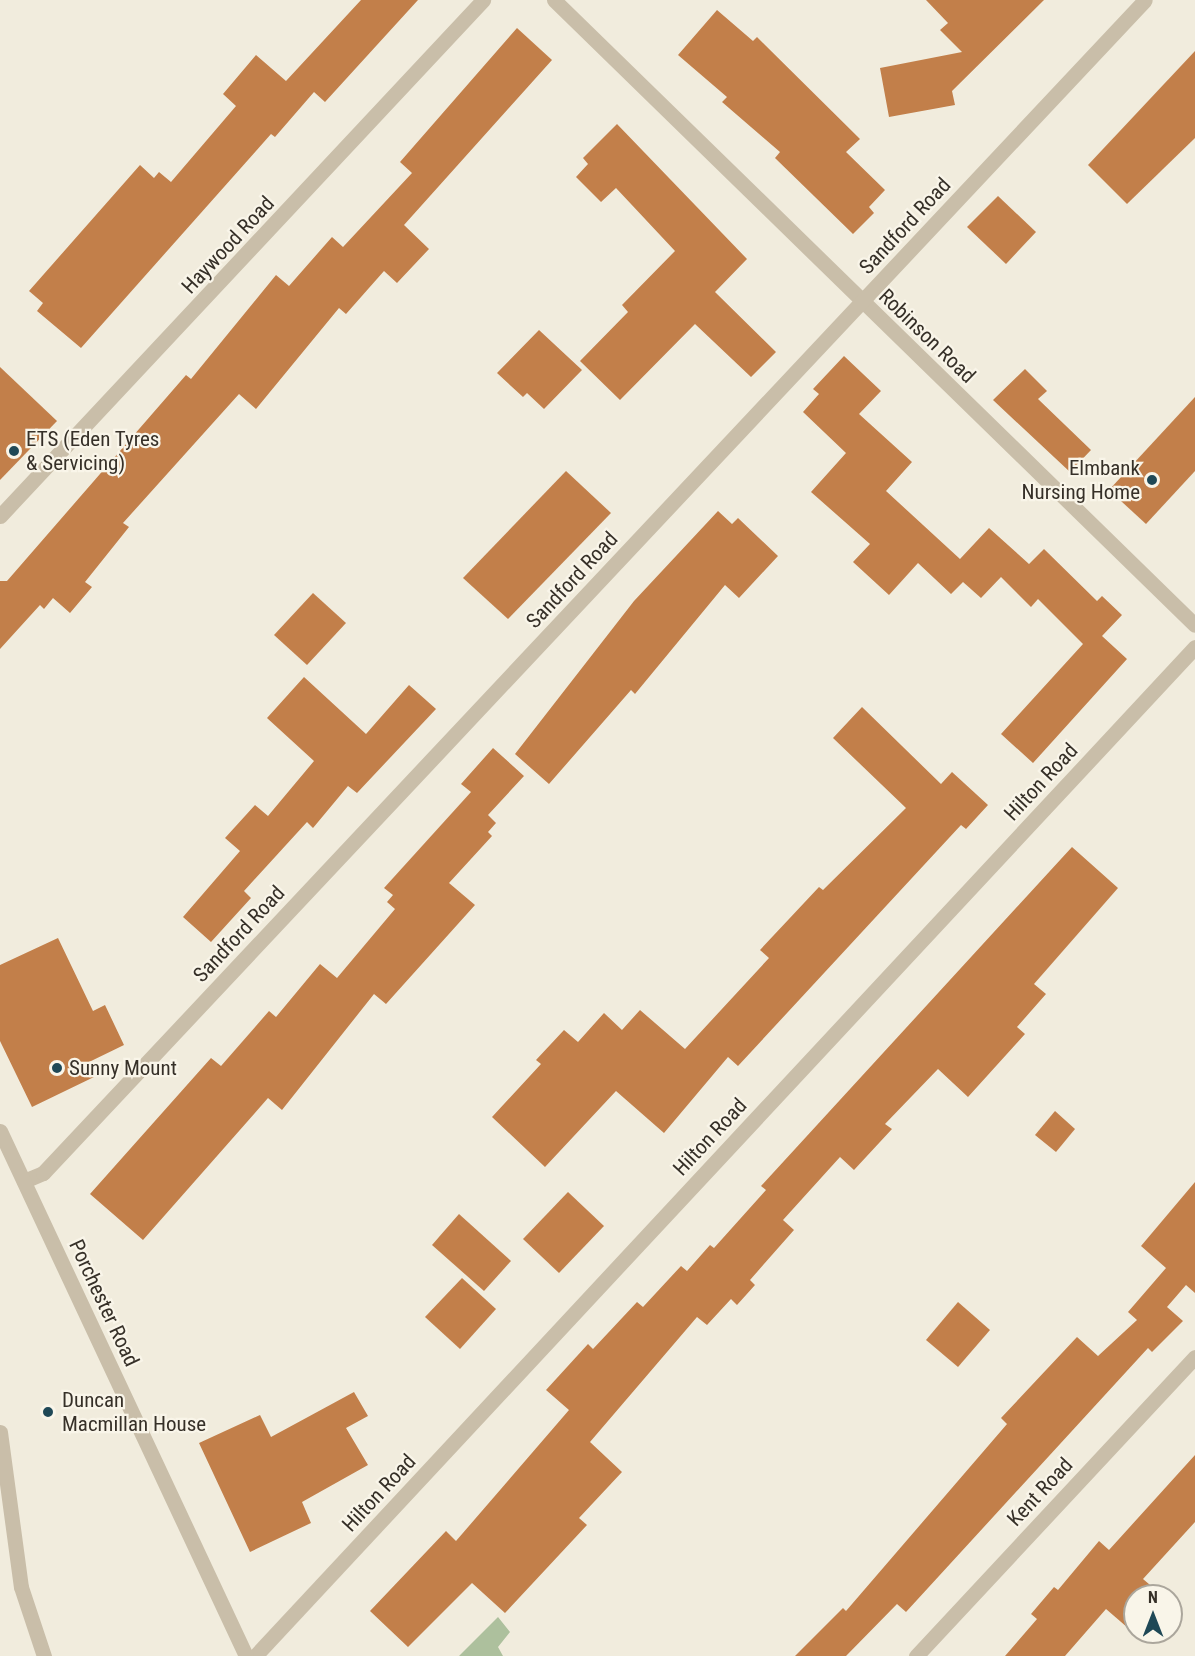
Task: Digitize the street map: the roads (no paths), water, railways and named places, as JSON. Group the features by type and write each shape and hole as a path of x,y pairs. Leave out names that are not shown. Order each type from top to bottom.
{"street":[{"name":"Haywood Road","path":"0,516 483,0"},
{"name":"Robinson Road","path":"554,0 862,303 1195,625"},
{"name":"Sandford Road","path":"24,1181 43,1173 1145,0"},
{"name":"Hilton Road","path":"255,1656 1195,647"},
{"name":"Porchester Road","path":"0,1131 246,1656"},
{"name":"Kent Road","path":"916,1656 1195,1357"},
{"path":"0,1432 4,1494 21,1587 44,1656"}],"place":[{"name":"ETS (Eden Tyres & Servicing)","path":"14,451"},
{"name":"Elmbank Nursing Home","path":"1152,480"},
{"name":"Sunny Mount","path":"57,1068"},
{"name":"Duncan Macmillan House","path":"48,1412"}]}
